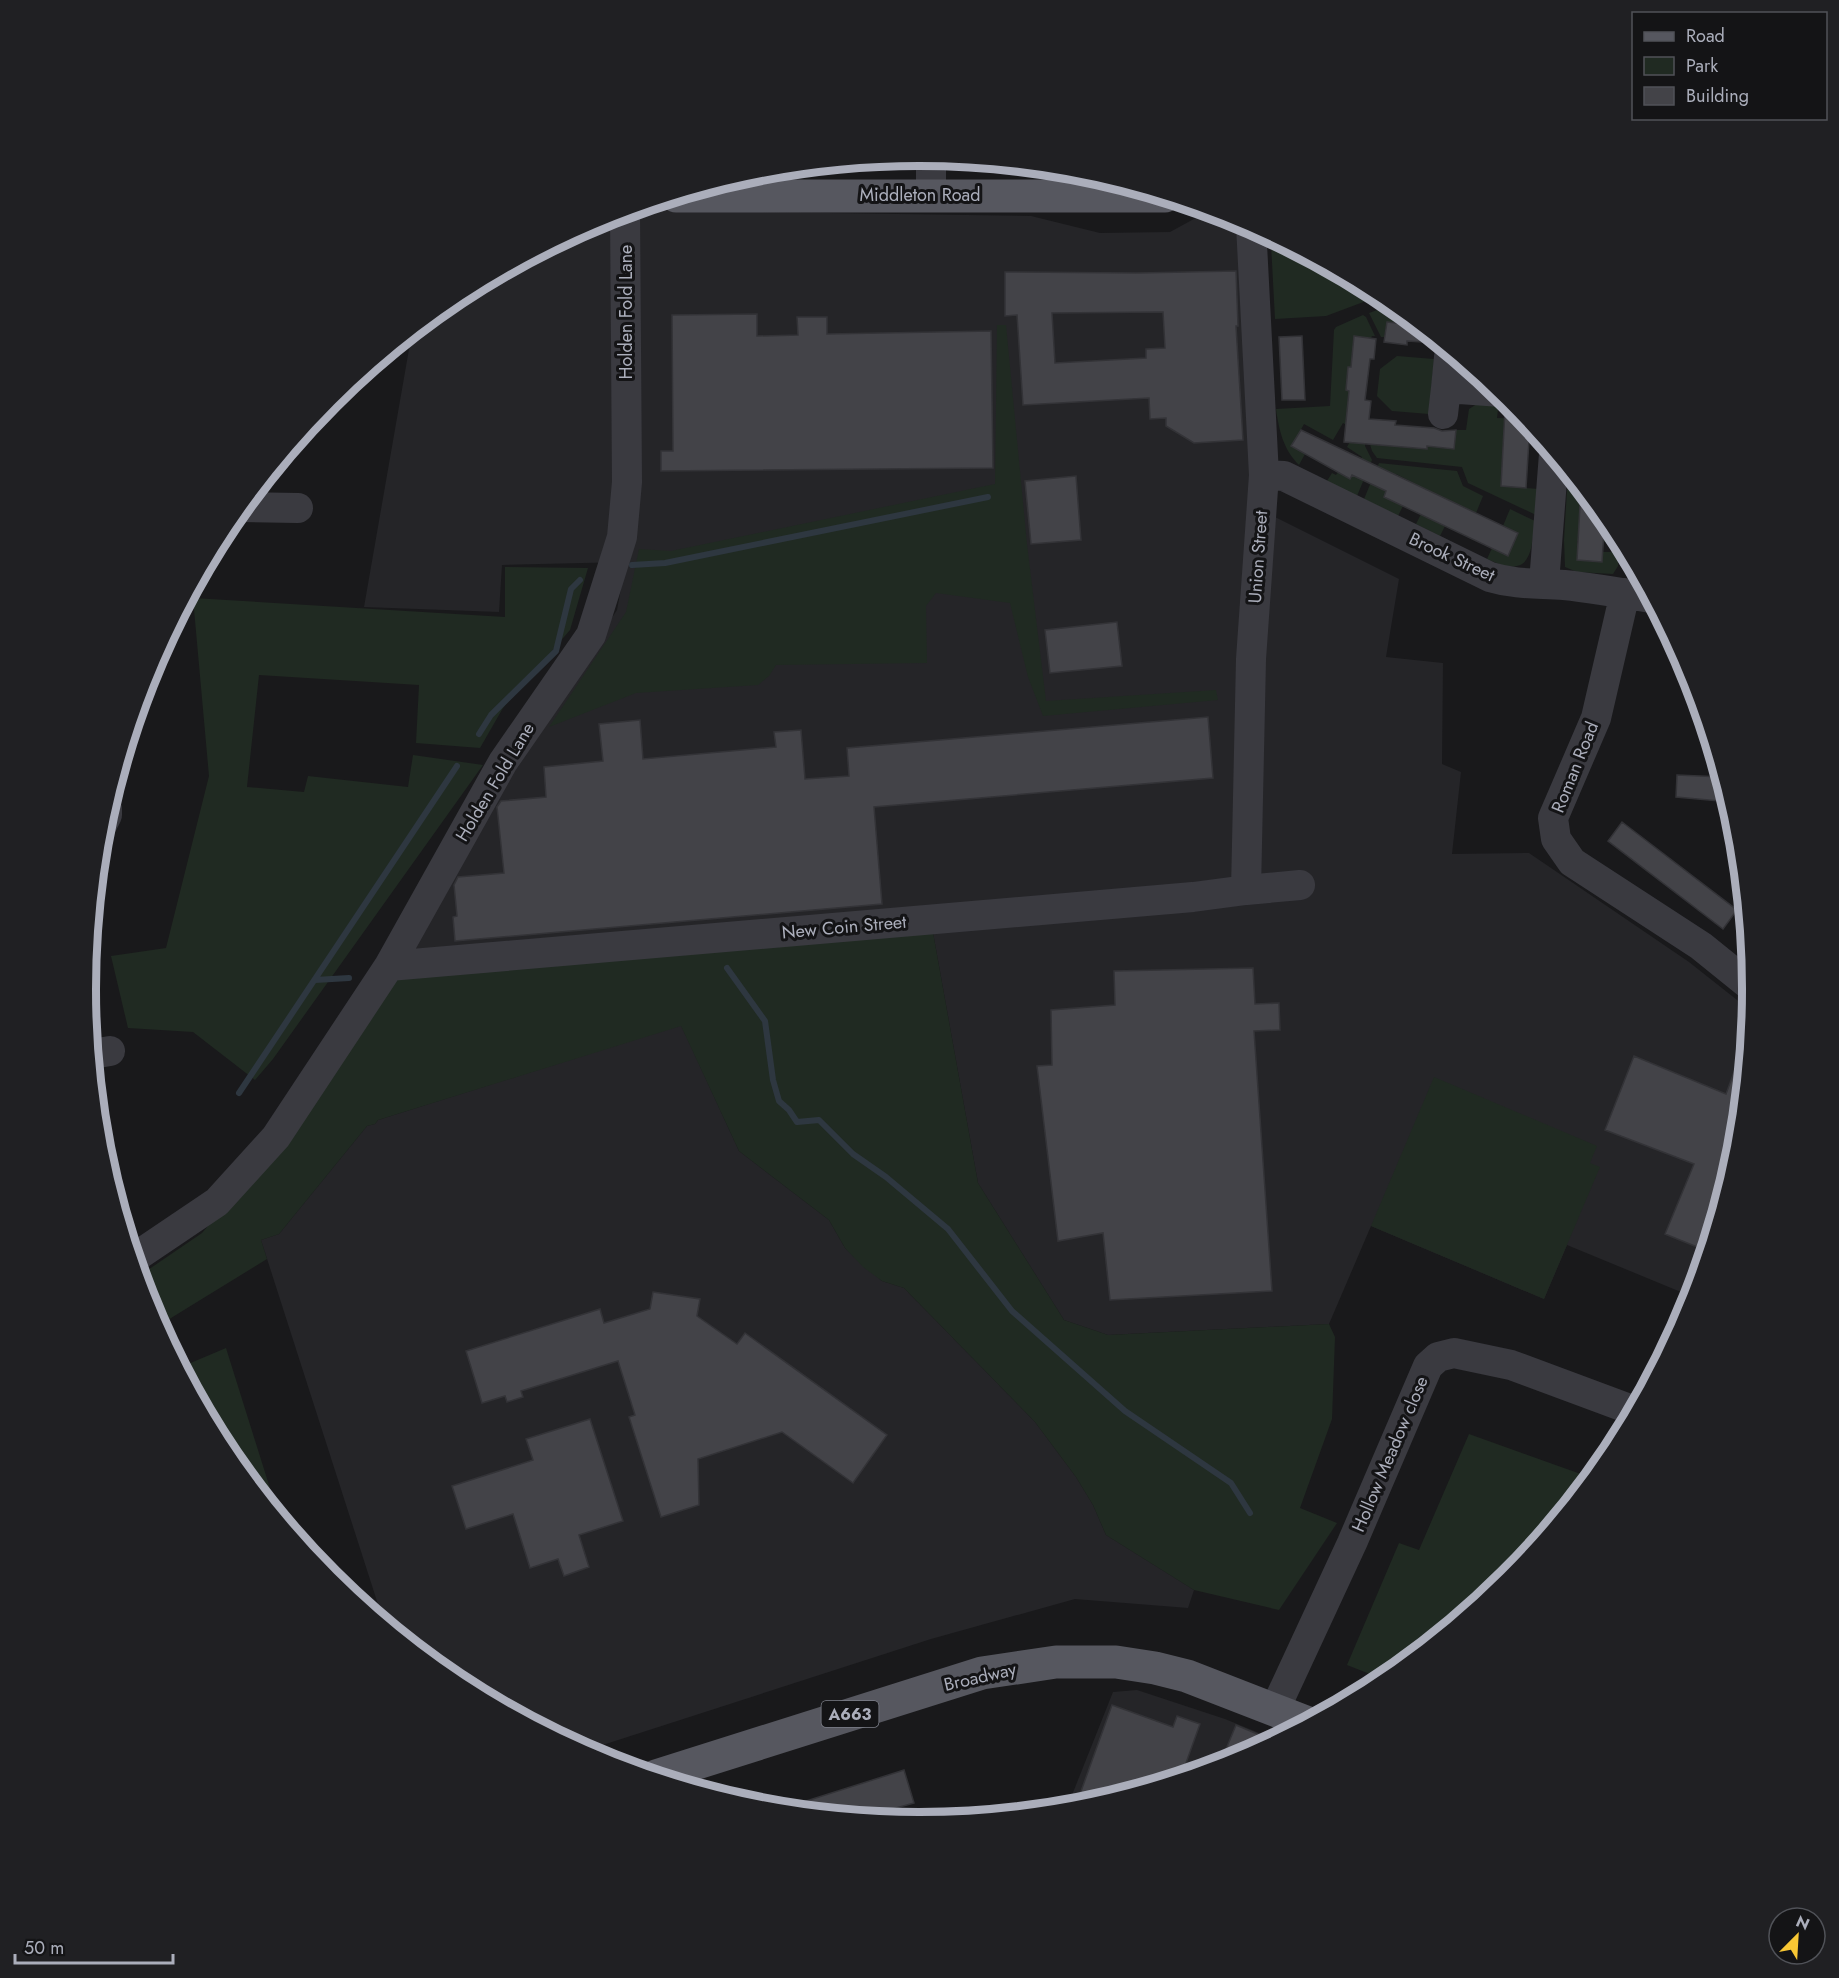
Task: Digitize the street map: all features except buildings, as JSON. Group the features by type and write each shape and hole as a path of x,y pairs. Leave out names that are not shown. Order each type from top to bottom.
{"main road":[{"name":"Middleton Road","path":"703,195 1133,194"},
{"name":"Broadway","path":"667,1773 982,1673 1056,1662 1116,1662 1155,1668 1187,1676 1300,1719"}],"street":[{"path":"931,166 931,195"},
{"name":"Holden Fold Lane","path":"140,1254 217,1202 276,1137 389,966 503,762 591,635 622,537 627,482 625,220"},
{"name":"Union Street","path":"1246,890 1251,659 1264,475 1252,235"},
{"path":"1449,359 1444,401 1488,394"},
{"path":"1544,583 1553,464"},
{"name":"Brook Street","path":"1264,475 1284,476 1490,577 1522,584 1544,583 1638,595"},
{"path":"252,507 298,508"},
{"name":"Roman Road","path":"1638,595 1596,717 1553,818 1556,839 1572,862 1701,946 1743,980"},
{"name":"New Coin Street","path":"389,966 1193,897 1300,885"},
{"name":"Hollow Meadow close","path":"1275,1709 1352,1543 1428,1366 1438,1357 1454,1353 1511,1365 1628,1409"}],"shaded area":[{"path":"651,210 1031,216 1100,233 1170,232 1201,215 1241,231 1253,506 1399,579 1386,657 1443,663 1442,764 1461,772 1452,854 1529,853 1689,962 1742,1004 1736,1096 1727,1150 1715,1202 1684,1293 1567,1245 1544,1299 1371,1226 1329,1324 1108,1335 1064,1320 978,1183 932,927 392,971 510,774 617,610 626,562 502,565 499,612 364,607 410,342 462,304 508,276 555,250 604,228"},
{"path":"681,1025 739,1151 829,1220 845,1248 882,1281 904,1288 1035,1422 1076,1477 1093,1505 1106,1535 1194,1590 1188,1608 1075,1599 931,1639 597,1747 555,1728 508,1702 462,1674 380,1610 261,1240 279,1234 367,1126 375,1124 378,1120"},
{"path":"1137,1690 1225,1719 1266,1736 1184,1769 1072,1798 1113,1692"}],"green space":[{"path":"1271,244 1370,300 1326,316 1275,319"},
{"path":"1384,309 1404,324 1387,322 1384,337 1381,337 1369,313"},
{"path":"1363,315 1375,336 1371,338 1354,337 1346,390 1349,391 1346,420 1364,421 1365,446 1372,460 1357,496 1327,481 1332,473 1336,475 1338,472 1350,479 1362,457 1347,447 1356,431 1343,423 1333,440 1304,424 1292,446 1305,454 1299,465 1283,439 1276,409 1330,406 1334,330"},
{"path":"997,325 1006,325 1027,544 1046,701 1216,690 1218,700 1043,716 1028,677 1010,603 936,593 926,606 927,663 776,665 769,676 758,685 636,693 549,727 626,612 639,549 671,551 995,484"},
{"path":"1397,356 1434,359 1429,414 1392,411 1377,396 1380,369"},
{"path":"1477,404 1500,405 1504,409 1498,409 1497,418 1513,419 1516,422 1504,421 1501,486 1538,489 1536,515 1468,483 1462,467 1377,458 1372,451 1369,441 1454,448 1456,430 1466,430 1469,409"},
{"path":"1379,463 1457,471 1463,486 1483,496 1476,513 1462,506 1455,521 1449,518 1440,536 1416,524 1421,514 1449,500 1413,486 1414,483 1396,474 1384,497 1403,506 1398,516 1364,499"},
{"path":"1568,481 1581,499 1581,541 1577,541 1577,560 1602,562 1603,552 1612,552 1613,545 1619,555 1618,566 1613,574 1577,572 1565,567"},
{"path":"1510,509 1535,521 1532,545 1526,561 1512,566 1501,565 1487,559 1492,548 1508,556 1518,533 1503,526"},
{"path":"1601,527 1611,542 1600,542"},
{"path":"505,567 588,568 570,630 503,708 480,748 416,743 419,685 259,675 247,787 304,792 308,776 408,787 413,755 483,765 273,1059 255,1080 193,1032 128,1028 111,956 166,948 209,776 193,601 195,598 505,617"},
{"path":"932,927 978,1183 1064,1320 1108,1335 1329,1324 1335,1337 1332,1419 1300,1508 1337,1523 1279,1610 1194,1590 1106,1535 1093,1505 1076,1477 1035,1422 904,1288 882,1281 863,1267 845,1248 829,1220 739,1151 681,1026 378,1120 375,1124 367,1126 279,1234 261,1240 267,1259 167,1321 146,1271 202,1233 230,1200 392,971"},
{"path":"1434,1077 1597,1146 1590,1163 1600,1167 1544,1299 1371,1226"},
{"path":"226,1348 273,1499 235,1447 206,1401 187,1364"},
{"path":"1469,1434 1584,1475 1539,1532 1502,1571 1421,1642 1374,1676 1347,1665 1399,1543 1419,1550"}],"waterway":[{"path":"632,565 665,563 988,497"},
{"path":"479,734 491,715 556,651 571,589 580,580"},
{"path":"239,1093 457,766"},
{"path":"727,968 765,1021 773,1080 779,1101 797,1122 819,1120 853,1154 886,1177 948,1229 1012,1311 1125,1411 1231,1483 1250,1513"},
{"path":"315,980 349,978"}]}
